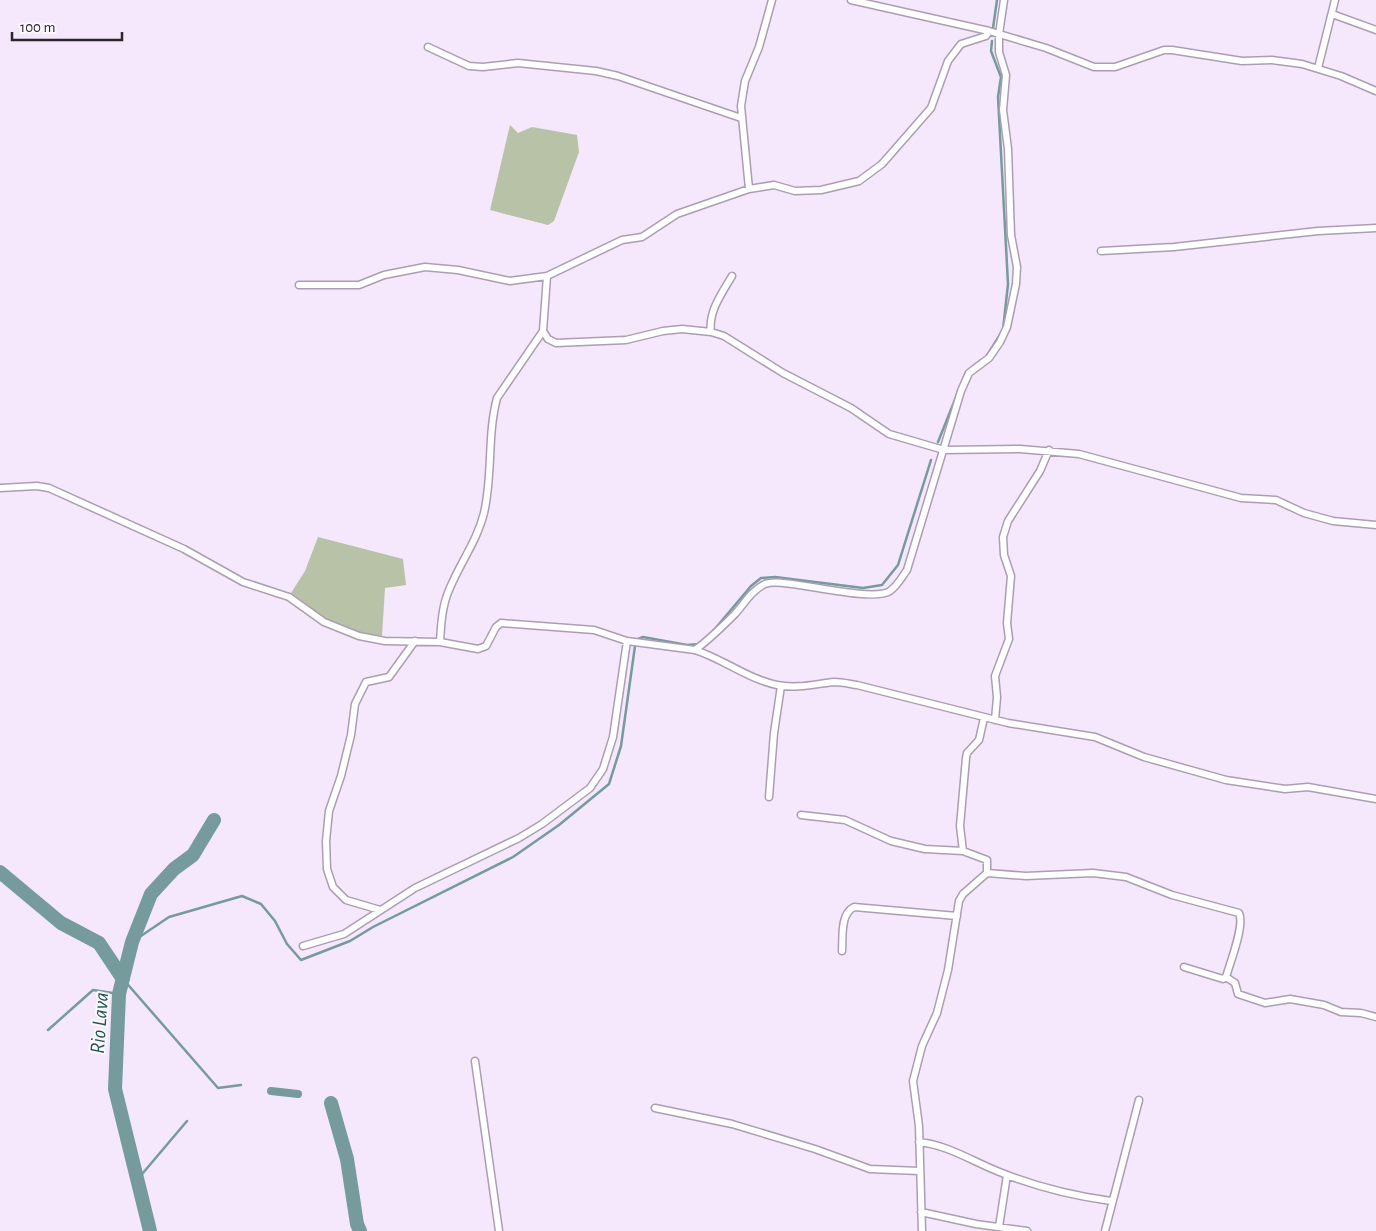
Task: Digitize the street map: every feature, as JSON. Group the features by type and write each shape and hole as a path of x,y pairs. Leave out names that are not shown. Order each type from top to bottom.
{"street":[{"path":"749,188 741,118 745,81 759,47 772,0"},
{"path":"851,0 989,31 1100,68 1115,67 1164,50 1172,50 1242,61 1286,61 1318,68 1376,91"},
{"path":"695,650 713,637 755,591 766,584 775,582 865,595 881,595 890,591 898,584 907,570 928,494 944,450 951,420 969,373 989,358 1007,327 1016,284 1008,149 1003,110 1006,75 999,52 999,34 1004,0"},
{"path":"1318,68 1332,14 1333,1"},
{"path":"1332,14 1376,30"},
{"path":"299,284 359,285 384,275 425,267 458,270 510,281 547,276 622,240 642,237 677,214 749,188 774,185 795,191 821,190 852,184 874,172 931,108 948,61 959,47 964,42 986,36 989,31"},
{"path":"428,47 469,66 482,67 518,63 596,71 618,76 741,118"},
{"path":"1101,251 1174,247 1318,231 1376,228"},
{"path":"440,642 444,606 449,590 472,544 487,498 491,472 494,412 497,398 543,331 547,276"},
{"path":"711,332 710,324 715,306 732,276"},
{"path":"543,331 548,339 556,343 626,340 663,331 682,329 711,332 724,336 784,373 851,408 889,434 944,450 1049,450 1079,454 1241,498 1276,500 1304,514 1333,522 1376,525"},
{"path":"995,720 997,698 995,676 1009,638 1007,623 1011,576 1004,555 1003,538 1008,521 1040,470 1049,450"},
{"path":"0,488 37,486 49,488 184,549 244,582 290,597 324,622 359,636 385,641 440,642 482,648 496,627 501,623 594,630 627,641 695,650 716,657 756,678 781,686 807,686 837,682 857,685 984,718 1095,736 1144,757 1249,784 1285,789 1308,787 1376,799"},
{"path":"380,910 346,900 329,881 326,855 327,824 351,735 355,704 363,685 369,681 389,677 415,641"},
{"path":"303,946 344,934 415,888 519,838 590,788 603,769 613,736 627,641"},
{"path":"769,797 774,733 781,686"},
{"path":"963,851 960,826 966,758 967,753 979,740 984,718"},
{"path":"801,814 845,820 891,841 925,849 963,851 987,860 988,873"},
{"path":"922,1231 919,1142 913,1081 915,1069 936,1013 948,970 957,916 963,894 988,873 1026,876 1093,874 1126,877 1172,895 1237,912 1241,919 1226,977"},
{"path":"842,951 845,917 847,912 854,907 957,916"},
{"path":"1184,967 1214,978 1223,979 1226,977"},
{"path":"1226,977 1234,983 1238,994 1265,1003 1290,999 1324,1005 1341,1012 1361,1013 1376,1018"},
{"path":"475,1061 499,1231"},
{"path":"1105,1231 1111,1201 1139,1100"},
{"path":"655,1108 732,1124 814,1149 870,1169 919,1171"},
{"path":"919,1142 940,1146 1007,1175 1066,1193 1111,1201"},
{"path":"999,1227 1007,1175"},
{"path":"921,1212 1027,1231"}],"green space":[{"path":"510,125 518,133 532,127 577,135 579,152 554,221 548,225 490,210"},
{"path":"318,537 403,559 406,585 385,588 382,636 343,627 313,610 291,593 305,571"}],"waterway":[{"path":"993,28 997,0"},
{"path":"986,357 1003,330 1008,284 998,97 1001,77 991,51 992,41"},
{"path":"938,442 966,372 981,360"},
{"path":"714,630 751,586 761,578 775,577 863,588 882,585 898,565 931,460"},
{"path":"638,639 643,637 687,645 699,644"},
{"path":"132,942 169,917 242,896 261,904 275,921 287,944 301,960 350,941 373,927 513,857 559,825 609,784 621,746 635,646"},
{"name":"Rio Lava","path":"150,1231 115,1089 119,994 132,942 151,894 174,869 193,855 214,820"},
{"name":"Rio Lava","path":"0,872 61,923 99,943 123,979"},
{"path":"123,979 218,1088 241,1085"},
{"path":"48,1030 93,990 119,994"},
{"path":"271,1091 298,1094"},
{"path":"331,1103 347,1159 357,1224 360,1231"},
{"path":"137,1180 187,1121"}]}
